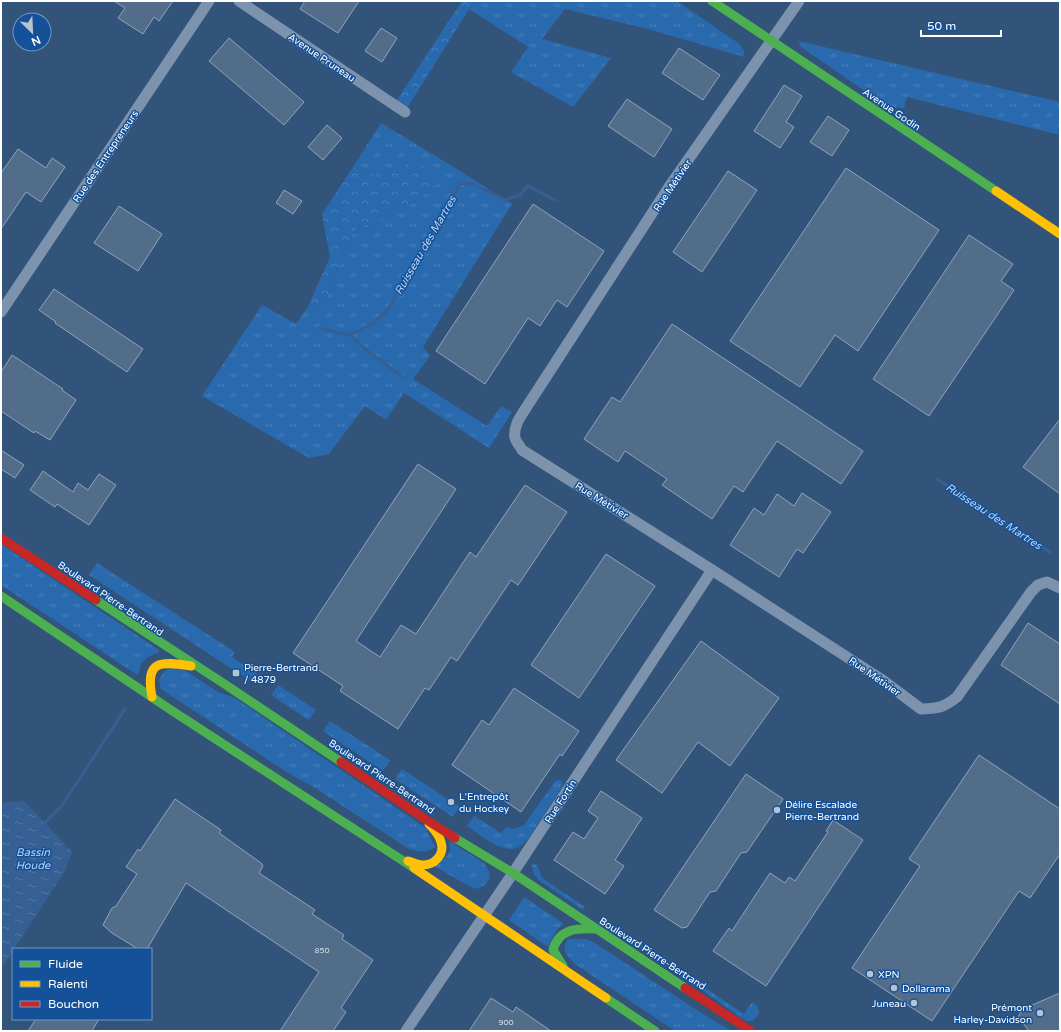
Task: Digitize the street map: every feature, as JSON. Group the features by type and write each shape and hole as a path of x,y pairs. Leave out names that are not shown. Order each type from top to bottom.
{"main road":[{"name":"Avenue Godin","path":"712,1 1060,234"},
{"name":"Boulevard Pierre-Bertrand","path":"1,538 425,819 513,873 751,1031"},
{"path":"1,596 152,697 400,859 655,1031"},
{"path":"152,697 149,680 151,671 156,666 174,663 195,666"},
{"path":"400,859 415,864 427,865 439,858 442,850 442,844 425,819"},
{"path":"567,971 553,950 558,938 573,930 586,928 597,929"}],"street":[{"name":"Rue des Entrepreneurs","path":"1,312 209,1"},
{"name":"Avenue Pruneau","path":"239,1 405,112"},
{"name":"Rue Métivier","path":"799,1 669,187 519,420 515,429 515,439 522,450 881,678 921,709 938,708 957,697 1031,592 1038,585 1047,582 1060,588"},
{"name":"Rue Fortin","path":"406,1031 513,873 712,570"}],"green space":[{"path":"462,1 475,1 406,110 395,103"},
{"path":"475,1 677,1 738,43 744,51 744,57 648,29 565,9 542,39 611,58 573,107 511,72 528,47 469,9"},
{"path":"798,41 1060,102 1060,135 907,97 904,108 888,107 801,47"},
{"path":"381,123 512,204 423,347 430,356 413,379 487,426 501,406 512,412 489,448 404,393 386,420 365,406 329,454 309,458 202,396 262,305 296,324 308,307 322,312 346,244 358,226 380,223 395,208 406,206 417,200 436,184 399,171 380,177 353,167"},
{"path":"410,160 428,169 436,184 417,200 406,206 395,208 380,223 358,226 346,244 322,312 308,307 330,257 322,214 353,167 380,177 399,171"},
{"path":"1,544 159,650 158,653 145,660 141,665 139,673 136,674 1,585"},
{"path":"97,563 235,652 232,657 257,674 252,682 89,575"},
{"path":"180,667 218,692 235,698 426,828 435,847 423,852 409,849 315,788 285,771 161,689 159,680 163,673 170,669"},
{"path":"278,685 316,710 309,720 271,695"},
{"path":"330,721 390,760 383,771 323,731"},
{"path":"402,769 460,807 453,817 395,779"},
{"path":"556,780 561,780 563,785 528,839 521,846 515,849 501,847 493,844 467,826 474,816 501,833 507,827 514,829 524,825"},
{"path":"449,841 484,863 489,871 490,878 485,885 477,889 467,885 431,864 443,859 450,852"},
{"path":"532,864 537,865 542,878 585,907 583,910 540,881 534,874"},
{"path":"524,897 563,923 563,925 557,929 548,947 509,920"},
{"path":"568,939 585,939 595,943 731,1031 675,1031 575,964 569,958 565,950"},
{"path":"637,942 677,968 675,971 635,944"},
{"path":"698,983 744,1014 752,1002 757,1005 759,1013 754,1020 746,1021 696,986"}],"water":[{"name":"Bassin Houde","path":"24,801 72,852 65,871 15,948 12,948 12,952 1,969 1,803"}],"building":[{"path":"114,1 173,1 159,21 154,17 143,34 118,18 125,8"},
{"path":"305,1 359,1 338,33 300,9"},
{"path":"381,28 397,38 382,62 365,51"},
{"path":"229,38 304,102 284,125 209,61"},
{"path":"679,48 720,75 703,100 662,73"},
{"path":"784,85 802,96 786,122 794,127 780,148 754,131"},
{"path":"627,99 672,129 654,157 608,126"},
{"path":"828,116 849,130 832,156 810,142"},
{"path":"327,125 342,138 323,160 308,147"},
{"path":"18,149 46,168 52,158 65,167 41,202 26,192 1,229 1,173"},
{"path":"846,168 939,230 858,351 835,335 800,387 730,341"},
{"path":"728,171 757,190 702,272 673,252"},
{"path":"284,190 302,201 293,214 276,203"},
{"path":"533,204 604,251 567,307 557,300 540,326 528,318 485,384 436,351"},
{"path":"119,206 162,234 138,271 94,243"},
{"path":"969,235 1013,264 1001,281 1014,290 929,416 873,379"},
{"path":"54,289 143,349 127,372 55,323 56,322 39,310"},
{"path":"672,324 863,451 841,484 777,441 743,492 734,486 712,519 662,485 667,479 625,451 618,462 584,439 612,397 620,402"},
{"path":"12,355 63,389 62,390 76,400 50,440 35,431 34,433 1,411 1,372"},
{"path":"1060,419 1060,494 1023,467"},
{"path":"1,450 24,465 15,478 1,469"},
{"path":"418,464 456,489 356,641 380,657 401,625 416,634 470,552 476,557 525,485 567,512 518,585 511,580 457,661 451,657 429,690 425,688 398,729 340,691 343,686 293,653"},
{"path":"43,471 73,492 78,483 88,490 99,474 116,485 89,525 57,504 55,507 30,490"},
{"path":"802,493 831,512 803,553 797,549 779,577 730,545 754,508 764,515 777,494 794,506"},
{"path":"606,554 655,586 579,698 531,665"},
{"path":"1028,623 1060,644 1060,704 1001,665"},
{"path":"701,641 779,698 730,766 698,742 662,793 616,760"},
{"path":"514,688 579,731 562,756 560,754 521,812 452,765 482,720 489,725"},
{"path":"979,755 1060,809 1060,854 1030,898 1019,891 932,1021 852,968 920,866 909,859"},
{"path":"746,774 783,799 747,852 741,853 716,891 710,892 687,927 682,928 654,910"},
{"path":"601,791 642,818 615,860 624,866 605,894 554,860 573,832 584,839 598,818 588,811"},
{"path":"175,799 221,830 219,833 261,863 263,866 259,873 315,910 312,914 344,935 342,939 373,960 341,1008 346,1012 333,1031 280,1031 319,972 186,883 148,948 136,948 112,933 103,925 112,908 116,906 137,874 126,867 138,849 140,851"},
{"path":"833,820 863,840 766,986 713,951 729,928 732,931 770,873 785,883 789,877 795,881 828,832 826,831"},
{"name":"Prémont Harley-Davidson","path":"1060,993 1060,1031 1029,1031 1018,1017 1023,1009"},
{"path":"491,998 513,1012 516,1007 551,1031 469,1031"},
{"path":"35,1020 98,1020 92,1031 28,1031"}],"waterway":[{"name":"Ruisseau des Martres","path":"319,328 350,335 372,324 388,310 460,184 472,183 505,200 520,195 528,186 555,200"},
{"path":"350,335 372,355 403,377"},
{"name":"Ruisseau des Martres","path":"937,479 1050,552"},
{"path":"43,825 63,804 125,709"}],"traffic: fast":[{"path":"712,1 996,191"},
{"path":"1,596 171,710 414,868"},
{"path":"96,600 341,762"},
{"path":"455,838 513,873 685,988"},
{"path":"563,966 553,950 560,937 565,933 576,929 597,929"},
{"path":"606,998 655,1031"}],"traffic: slow":[{"path":"996,191 1060,234"},
{"path":"152,697 150,685 151,676 153,670 157,666 163,664 191,666"},
{"path":"408,861 419,865 427,865 435,861 440,855 442,851 440,839 429,824"},
{"path":"414,868 606,998"}],"traffic: jam":[{"path":"1,538 96,600"},
{"path":"341,762 455,838"},
{"path":"685,988 751,1031"}],"place":[{"name":"Pierre-Bertrand / 4879","path":"236,673"},
{"name":"L'Entrepôt du Hockey","path":"451,802"},
{"name":"Délire Escalade Pierre-Bertrand","path":"777,810"},
{"name":"XPN","path":"870,974"},
{"name":"Dollarama","path":"894,988"},
{"name":"Juneau","path":"914,1003"},
{"name":"Prémont Harley-Davidson","path":"1040,1013"}]}
